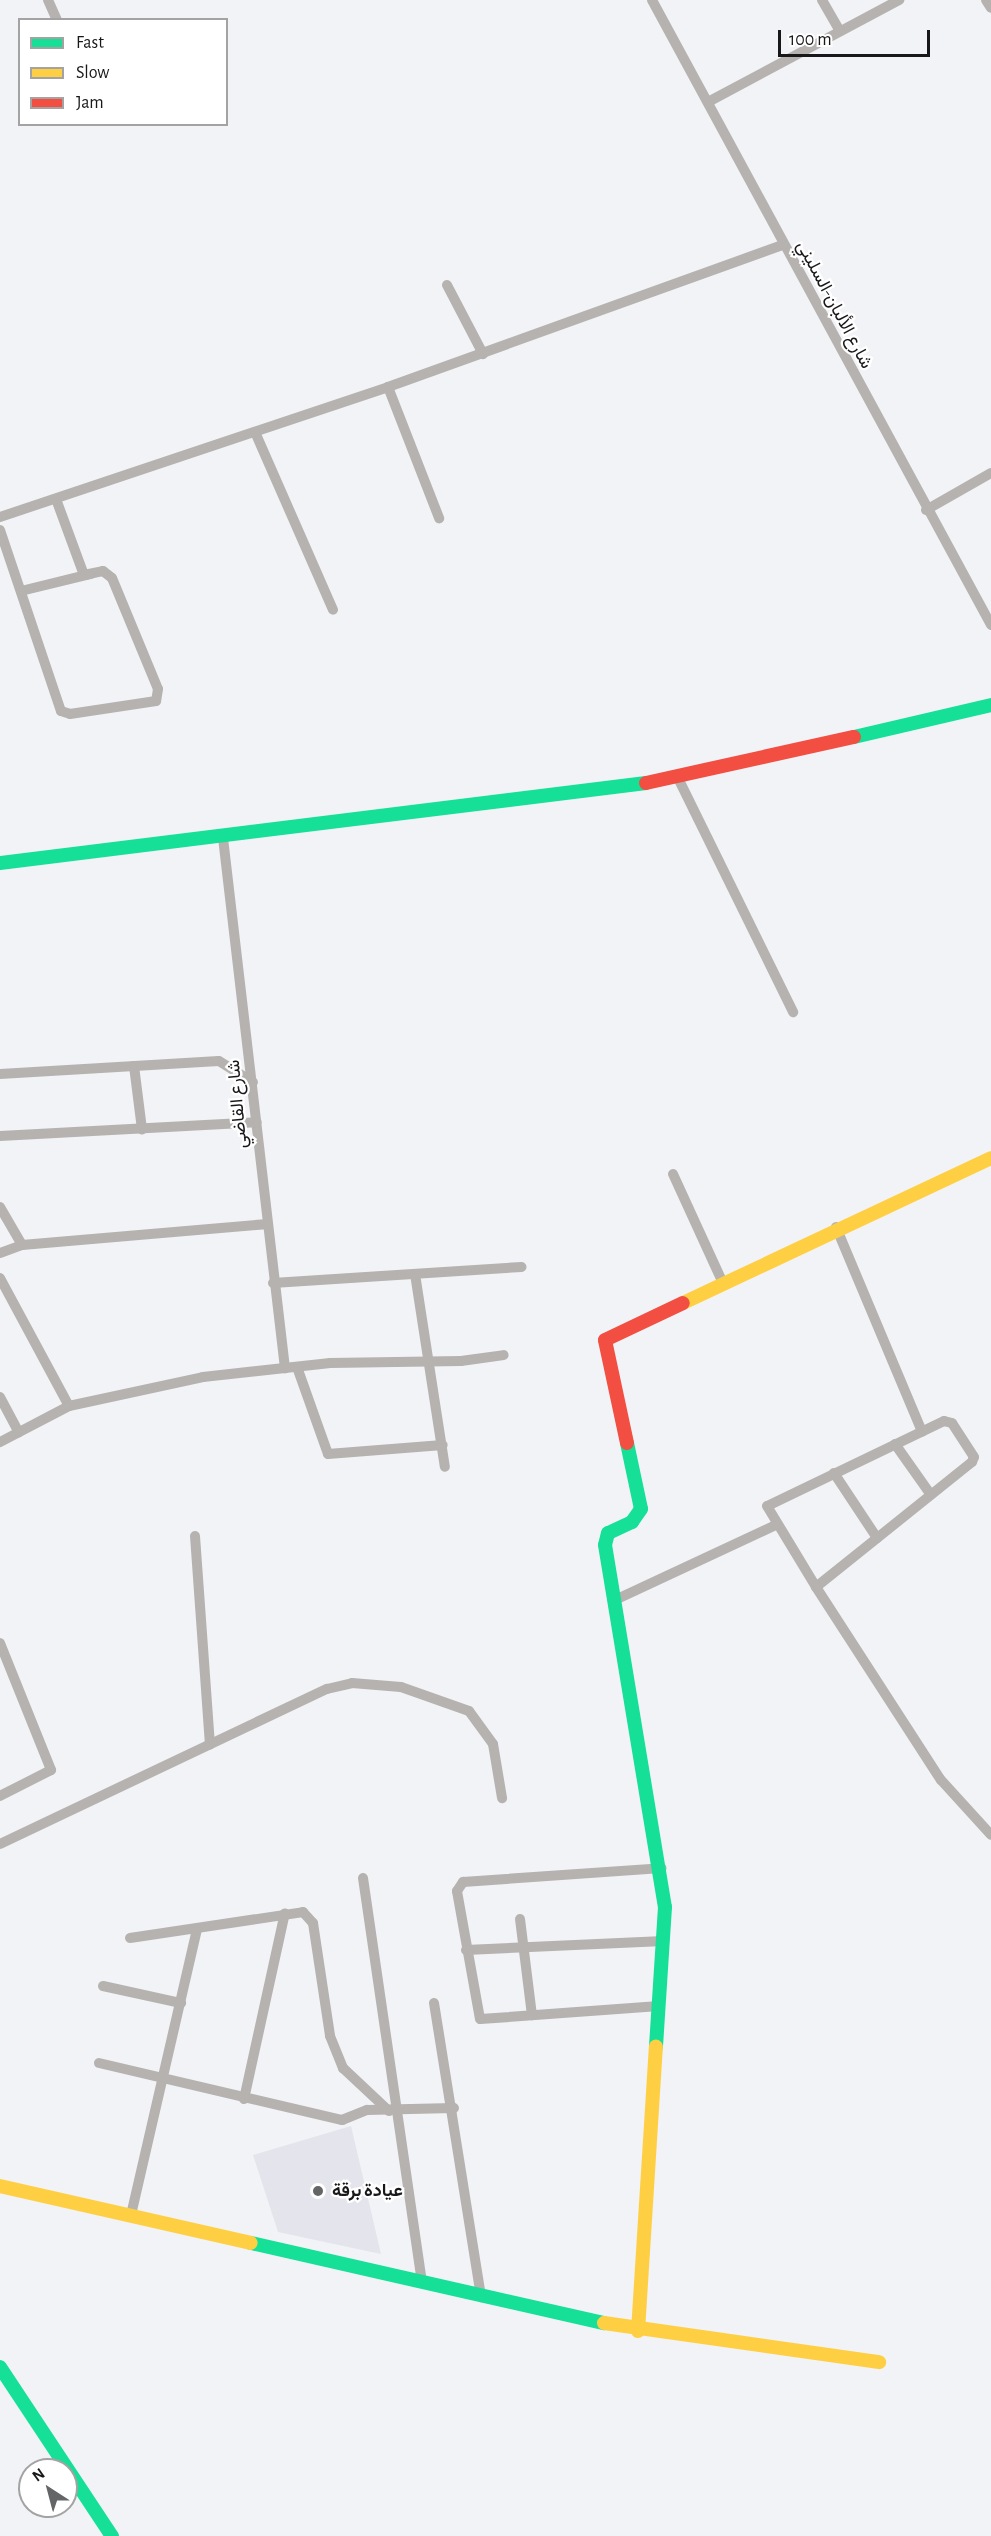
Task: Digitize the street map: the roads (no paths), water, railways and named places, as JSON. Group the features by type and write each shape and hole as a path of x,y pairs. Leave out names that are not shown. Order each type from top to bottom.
{"street":[{"path":"48,0 56,18"},
{"name":"شارع الألبان-السليني","path":"652,0 926,510 991,624"},
{"path":"822,0 840,32"},
{"path":"708,102 899,0"},
{"path":"986,0 991,8"},
{"path":"0,517 483,354 783,245"},
{"path":"447,285 483,354"},
{"path":"388,387 439,518"},
{"path":"255,432 333,610"},
{"path":"926,510 991,473"},
{"path":"56,500 84,574 103,571 112,578 158,689 156,701"},
{"path":"0,531 61,711 70,714 156,701"},
{"path":"21,591 106,572 156,701"},
{"path":"0,863 223,838 678,778 991,705"},
{"path":"678,778 794,1012"},
{"name":"شارع القاضي","path":"223,838 253,1082 265,1224 285,1368"},
{"path":"0,1074 219,1061 253,1082"},
{"path":"134,1066 142,1129"},
{"path":"0,1136 257,1122"},
{"path":"638,2331 664,1941 662,1869 605,1538 632,1522 641,1509 605,1340 836,1227 991,1158"},
{"path":"673,1174 722,1281"},
{"path":"0,1208 22,1245"},
{"path":"0,1253 22,1245 265,1224"},
{"path":"836,1227 922,1432"},
{"path":"273,1283 522,1267"},
{"path":"415,1274 432,1361 445,1467"},
{"path":"0,1278 69,1406"},
{"path":"0,1442 69,1406 130,1390 285,1368 432,1361 504,1354"},
{"path":"297,1367 328,1454 442,1445"},
{"path":"0,1397 19,1432"},
{"path":"816,1587 931,1495 974,1456 952,1423 944,1420 770,1501 768,1511 816,1587 941,1780 991,1835"},
{"path":"895,1444 931,1495"},
{"path":"834,1473 877,1538"},
{"path":"615,1600 777,1525"},
{"path":"195,1536 210,1744"},
{"path":"0,1643 51,1770 0,1796"},
{"path":"0,1844 327,1689 382,1683 448,1702 478,1720 493,1744 502,1798"},
{"path":"659,2006 477,2017 457,1891 463,1882 662,1869"},
{"path":"363,1878 393,2112 423,2283"},
{"path":"130,1938 303,1912 310,1917 330,2036 343,2068 393,2112"},
{"path":"244,2099 285,1913"},
{"path":"520,1919 532,2015"},
{"path":"131,2215 197,1929"},
{"path":"466,1950 664,1941"},
{"path":"103,1986 181,2003"},
{"path":"434,2003 454,2108 481,2297"},
{"path":"99,2063 244,2099 342,2120 360,2111 393,2112 454,2108"},
{"path":"0,2186 638,2331 879,2362"},
{"path":"0,2367 112,2536"}],"place":[{"name":"عيادة برقة","path":"318,2191"}]}
